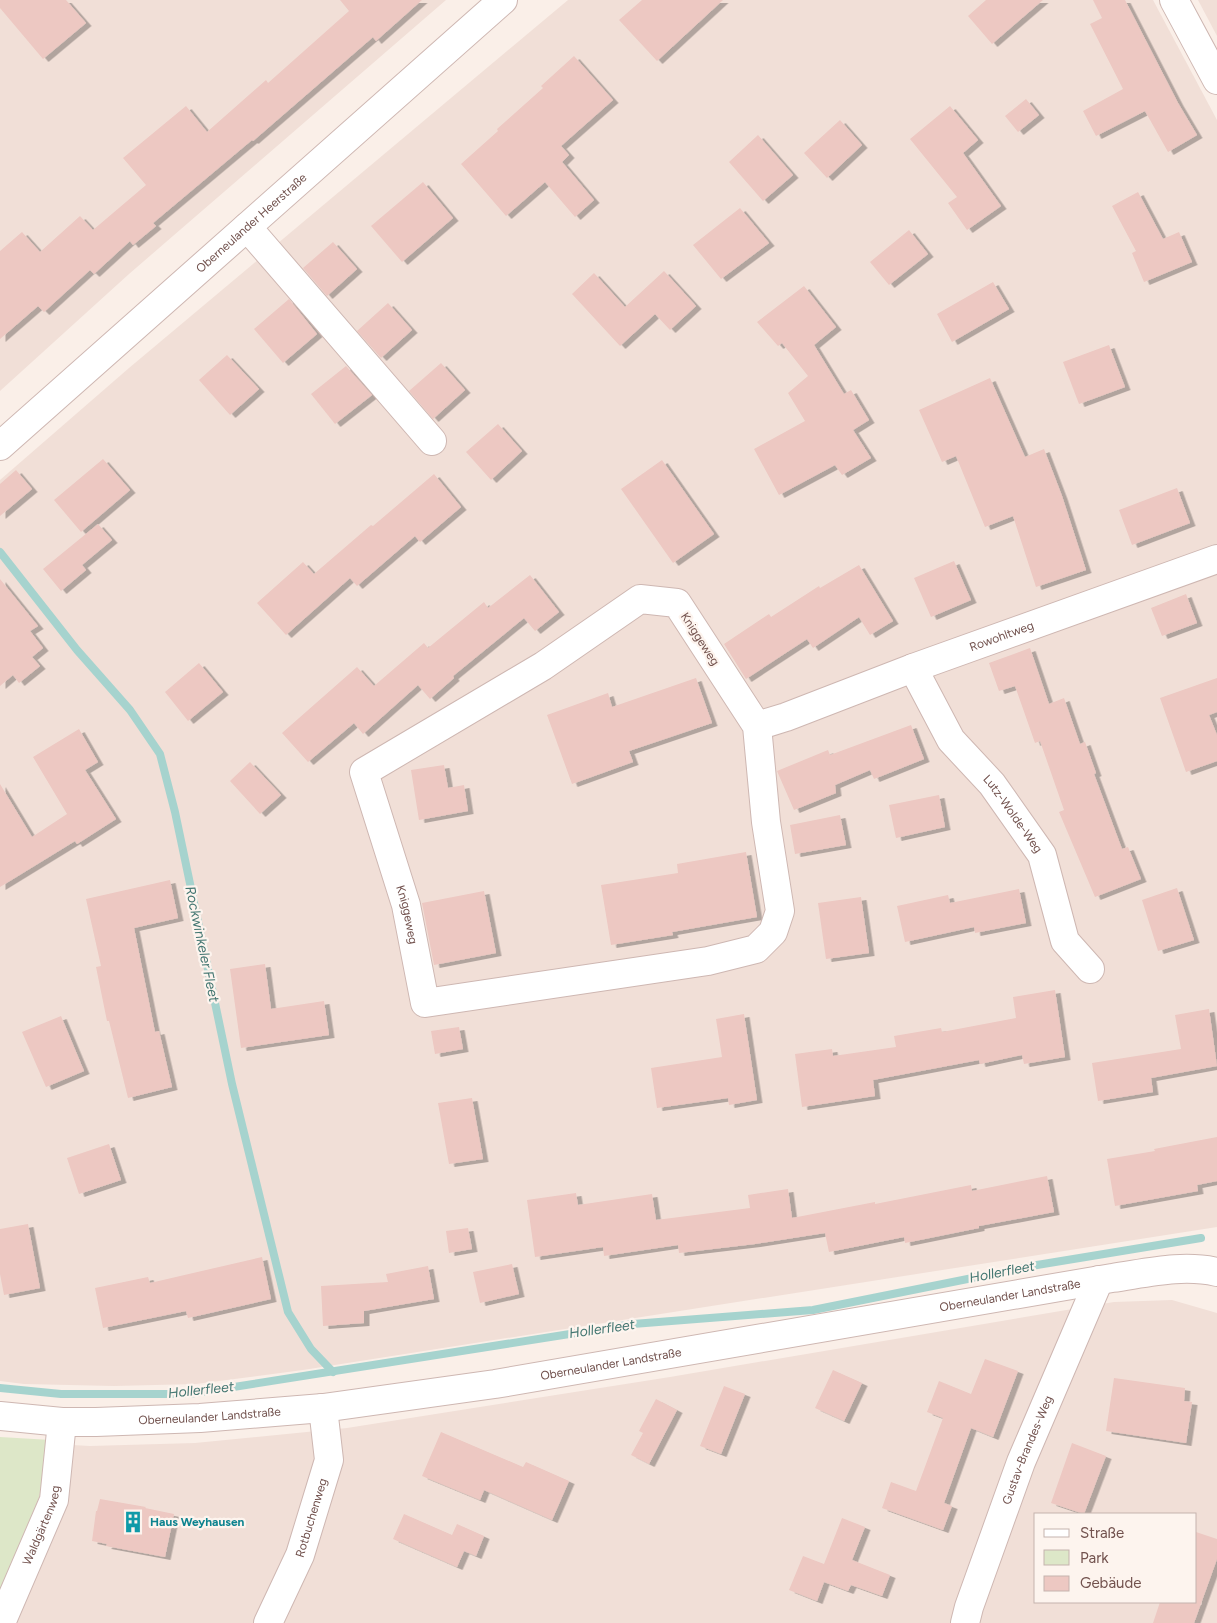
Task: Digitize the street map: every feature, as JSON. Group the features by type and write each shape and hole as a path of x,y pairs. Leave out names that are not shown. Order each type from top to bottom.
{"street":[{"name":"Oberneulander Heerstraße","path":"0,446 503,0"},
{"path":"1174,0 1217,80"},
{"path":"247,227 432,441"},
{"name":"Rowohltweg","path":"756,726 786,718 913,668 1217,559"},
{"name":"Kniggeweg","path":"640,599 677,603 756,726 766,822 780,912 773,932 756,949 708,961 425,1003 406,905 364,772 543,666 640,599"},
{"name":"Lutz-Wolde-Weg","path":"913,668 951,740 992,784 1042,855 1065,941 1090,969"},
{"name":"Oberneulander Landstraße","path":"0,1416 62,1422 200,1418 323,1408 495,1384 1099,1280 1173,1269 1200,1268 1217,1272"},
{"name":"Gustav-Brandes-Weg","path":"965,1623 1021,1462 1099,1280"},
{"name":"Rotbuchenweg","path":"268,1623 300,1555 329,1460 323,1408"},
{"name":"Waldgärtenweg","path":"1,1623 54,1500 62,1422"}],"shaded area":[{"path":"0,0 446,0 129,274 0,391"},
{"path":"568,0 1153,0 1217,120 1217,1227 303,1370 196,1384 114,1386 24,1384 0,1381 0,480 129,368"},
{"path":"1198,0 1217,0 1217,36"},
{"path":"1172,1300 1217,1313 1217,1623 0,1623 20,1442 90,1446 195,1443 347,1428 670,1377 1114,1302"}],"green space":[{"path":"0,1437 51,1440 39,1497 0,1595"}],"building":[{"path":"0,0 66,0 86,23 43,59 0,8"},
{"path":"340,0 422,0 376,41 373,37 253,141 153,223 156,226 133,245 130,241 94,274 90,270 44,312 38,306 0,339 0,251 22,232 40,252 80,216 93,230 146,185 123,158 186,106 207,132 266,80 268,83 349,11"},
{"path":"642,0 723,0 657,61 619,20"},
{"path":"986,0 1043,0 992,44 968,16"},
{"path":"1093,0 1125,0 1178,103 1197,135 1168,152 1145,111 1096,136 1083,111 1123,89 1090,24 1102,18"},
{"path":"574,56 613,100 561,146 569,155 562,162 594,200 575,217 545,182 506,216 461,164 543,88 541,86"},
{"path":"1026,99 1039,115 1018,132 1005,116"},
{"path":"950,106 978,140 963,153 1001,206 967,230 948,203 957,197 910,139"},
{"path":"840,120 862,145 827,178 804,153"},
{"path":"758,135 793,175 763,201 729,162"},
{"path":"423,182 453,218 402,262 371,226"},
{"path":"1138,192 1163,239 1179,232 1192,262 1144,282 1132,253 1136,251 1112,206"},
{"path":"740,208 769,243 721,279 693,245"},
{"path":"909,230 928,254 889,285 870,262"},
{"path":"333,242 357,269 327,296 303,268"},
{"path":"664,271 696,306 670,330 655,314 620,346 572,294 594,273 625,307"},
{"path":"993,282 1009,309 952,342 937,314"},
{"path":"804,286 836,327 814,345 844,394 851,390 869,420 853,430 871,458 842,475 835,465 779,495 754,449 805,421 788,393 808,376 782,343 778,346 757,322"},
{"path":"289,299 317,334 283,363 254,329"},
{"path":"388,303 412,330 381,358 357,331"},
{"path":"1109,345 1125,387 1079,404 1063,362"},
{"path":"227,355 259,389 230,415 199,380"},
{"path":"441,363 465,390 433,419 409,391"},
{"path":"346,366 372,395 335,424 311,394"},
{"path":"990,378 1025,457 1044,449 1062,496 1086,570 1036,587 1013,516 985,527 956,456 942,462 919,410"},
{"path":"498,424 522,451 491,480 466,452"},
{"path":"103,459 130,490 81,532 54,500"},
{"path":"662,460 714,534 673,563 621,489"},
{"path":"16,470 32,489 0,516 0,484"},
{"path":"434,474 461,507 420,542 415,536 357,586 350,578 286,635 257,603 303,562 314,574"},
{"path":"1177,488 1190,523 1132,545 1119,510"},
{"path":"98,524 112,540 82,565 86,570 61,591 43,569"},
{"path":"954,561 971,600 931,617 914,578"},
{"path":"859,565 893,621 870,635 859,617 813,648 807,639 746,679 724,644 769,614 771,617 819,586 820,588"},
{"path":"530,575 559,612 535,631 524,618 453,676 454,678 430,699 418,685 363,734 354,723 308,762 282,733 357,667 374,686 424,643 428,648 484,602 488,608"},
{"path":"0,579 38,626 30,631 43,648 32,657 40,666 19,683 13,675 0,686"},
{"path":"1186,594 1197,623 1162,636 1151,608"},
{"path":"1030,648 1049,704 1064,698 1080,744 1085,742 1096,773 1094,774 1122,849 1128,847 1141,879 1095,897 1059,812 1064,810 1040,741 1035,743 1015,686 999,691 989,663"},
{"path":"199,663 223,692 188,721 165,692"},
{"path":"696,678 712,723 629,751 633,762 572,784 547,715 608,693 612,707"},
{"path":"1217,678 1217,712 1209,715 1217,735 1217,761 1186,772 1160,698"},
{"path":"911,725 924,759 874,779 870,770 835,785 836,793 794,810 777,771 828,750 830,755"},
{"path":"79,729 98,762 85,770 116,819 77,844 75,841 0,887 0,784 32,837 67,814 33,757"},
{"path":"250,762 281,795 260,814 230,781"},
{"path":"444,765 448,788 464,785 468,811 419,820 411,770"},
{"path":"939,795 945,827 896,838 889,805"},
{"path":"840,815 846,845 795,854 790,825"},
{"path":"746,852 757,917 672,932 673,935 611,945 601,885 678,873 677,864"},
{"path":"170,880 178,918 134,928 155,1032 159,1031 172,1087 128,1098 109,1021 107,1021 96,967 101,966 86,899"},
{"path":"1177,888 1194,940 1158,951 1142,900"},
{"path":"1019,889 1026,923 975,933 974,927 905,942 897,906 948,895 950,903"},
{"path":"484,891 496,953 434,965 422,903"},
{"path":"861,897 869,953 826,959 818,903"},
{"path":"265,964 271,1009 324,1001 329,1035 241,1048 230,969"},
{"path":"1055,990 1065,1057 1024,1064 1022,1055 980,1064 979,1060 873,1080 875,1096 802,1107 795,1054 832,1049 833,1056 896,1047 894,1036 941,1028 942,1032 1016,1018 1013,997"},
{"path":"1209,1009 1217,1066 1151,1078 1153,1092 1098,1101 1092,1063 1181,1049 1175,1015"},
{"path":"744,1014 757,1100 729,1105 728,1098 657,1108 651,1068 722,1057 716,1019"},
{"path":"61,1016 84,1071 46,1087 22,1032"},
{"path":"459,1027 463,1049 435,1054 431,1031"},
{"path":"472,1098 483,1159 449,1164 438,1103"},
{"path":"1217,1137 1217,1181 1197,1185 1198,1191 1115,1206 1107,1159 1155,1151 1154,1149"},
{"path":"109,1144 121,1180 79,1194 67,1158"},
{"path":"1047,1176 1054,1212 979,1226 979,1228 905,1243 904,1237 829,1252 825,1233 679,1253 678,1245 604,1256 603,1247 535,1257 527,1200 576,1193 578,1205 652,1194 656,1220 750,1208 748,1195 788,1189 792,1218 971,1185 972,1191"},
{"path":"28,1224 40,1288 4,1295 0,1274 0,1229"},
{"path":"468,1228 472,1249 449,1253 446,1231"},
{"path":"262,1257 271,1299 188,1318 186,1311 103,1328 95,1288 148,1277 150,1283"},
{"path":"512,1264 519,1294 480,1303 473,1272"},
{"path":"428,1266 434,1299 364,1311 364,1323 323,1326 321,1286 388,1282 386,1274"},
{"path":"985,1359 1018,1371 993,1437 971,1428 944,1503 952,1506 943,1530 882,1508 891,1482 916,1491 943,1418 927,1412 939,1381 971,1394"},
{"path":"833,1370 862,1383 844,1421 815,1408"},
{"path":"1114,1378 1185,1388 1184,1401 1192,1402 1186,1443 1106,1431"},
{"path":"724,1386 745,1394 721,1454 700,1446"},
{"path":"656,1399 677,1410 649,1464 631,1455 643,1433 639,1431"},
{"path":"441,1432 523,1467 526,1462 569,1481 552,1520 484,1490 480,1500 422,1476"},
{"path":"1072,1443 1106,1456 1084,1513 1051,1503"},
{"name":"Haus Weyhausen","path":"100,1499 174,1514 165,1557 106,1546 107,1544 92,1541 96,1511"},
{"path":"404,1514 452,1535 457,1524 484,1536 476,1556 464,1551 457,1567 393,1539"},
{"path":"842,1518 865,1527 852,1560 890,1575 882,1596 851,1585 848,1591 824,1582 817,1601 789,1590 803,1556 824,1564"},
{"path":"1197,1532 1217,1539 1217,1559 1194,1623 1153,1623 1160,1603 1197,1603"}],"waterway":[{"name":"Rockwinkeler Fleet","path":"0,552 77,650 130,710 160,754 175,812 232,1084 288,1312 311,1349 333,1372"},
{"name":"Hollerfleet","path":"0,1388 61,1394 189,1394 633,1324 813,1310 1037,1265 1201,1238"}],"place":[{"name":"Haus Weyhausen","path":"133,1522"}]}
